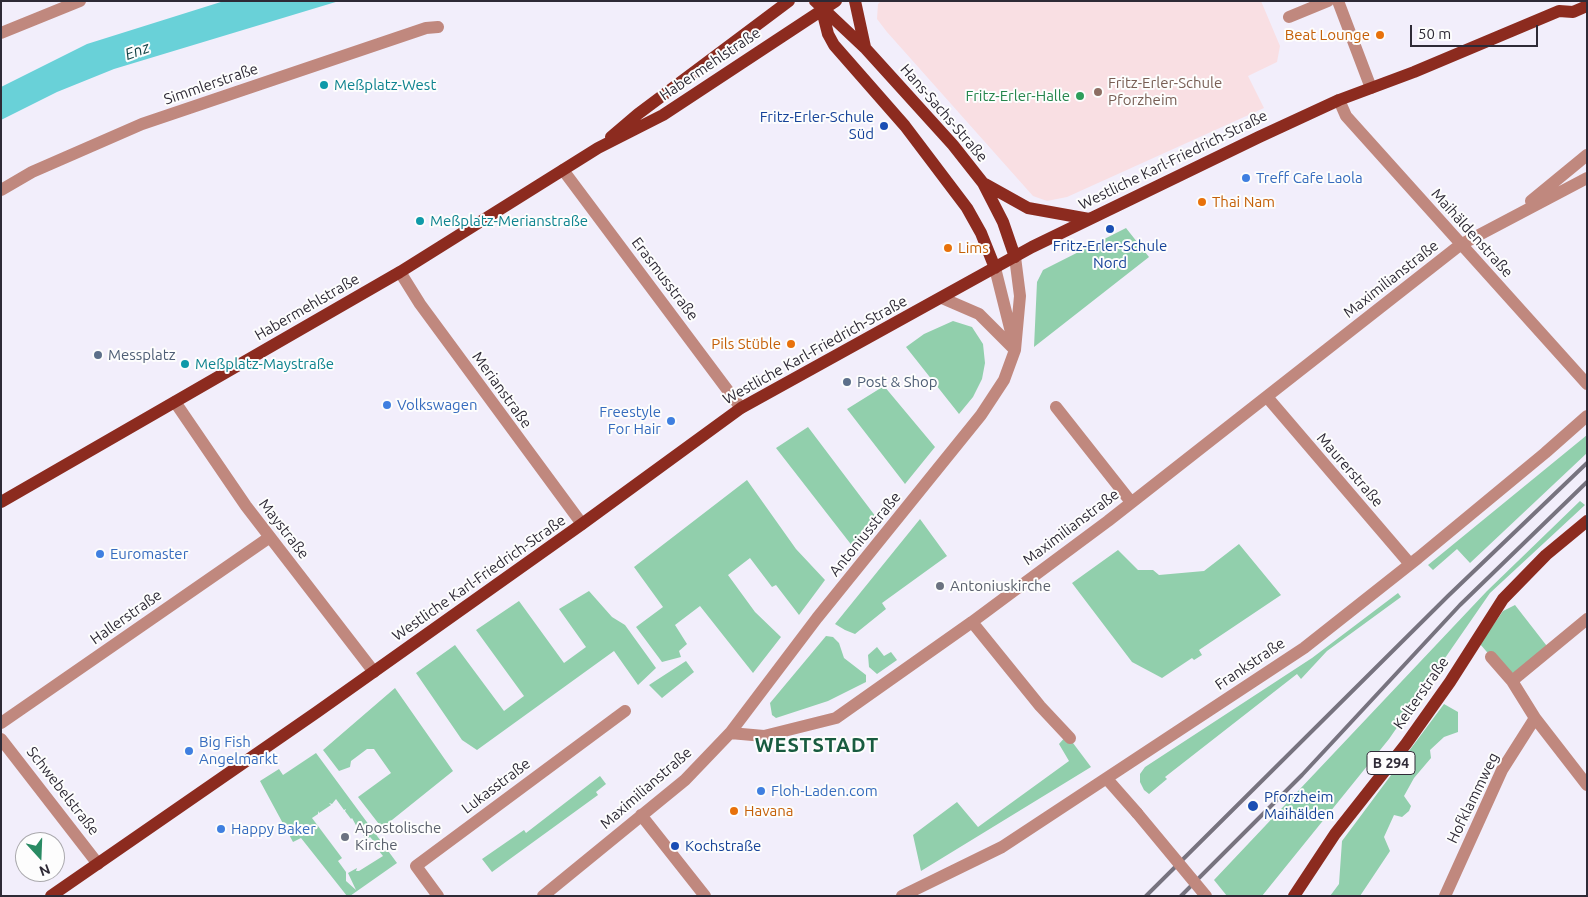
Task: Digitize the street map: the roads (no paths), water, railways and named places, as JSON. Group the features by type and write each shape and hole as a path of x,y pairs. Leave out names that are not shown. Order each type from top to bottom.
{"main road":[{"name":"Habermehlstraße","path":"598,148 638,114 788,1"},
{"name":"Habermehlstraße","path":"1,502 400,272 598,148 663,115 818,6 836,1"},
{"path":"854,1 866,49"},
{"name":"Hans-Sachs-Straße","path":"818,6 866,49 953,145 983,183 1003,222 1015,257"},
{"path":"818,6 834,46 905,126 967,208 978,226 995,268"},
{"name":"Westliche Karl-Friedrich-Straße","path":"51,896 374,672 741,408 1015,257 1089,219 1339,100 1414,72 1563,6 1573,12 1587,6"},
{"path":"983,183 1028,208 1089,219"},
{"name":"Kelterstraße","path":"1294,896 1335,834 1445,690 1503,599 1546,556 1587,521"}],"street":[{"path":"1,33 80,1"},
{"path":"1289,17 1328,1"},
{"path":"1338,1 1370,88"},
{"name":"Simmlerstraße","path":"1,190 32,172 142,124 416,31 438,27"},
{"name":"Maihäldenstraße","path":"1339,100 1346,116 1587,384"},
{"name":"Maximilianstraße","path":"1511,216 1587,155"},
{"name":"Erasmusstraße","path":"563,170 741,408"},
{"name":"Maximilianstraße","path":"542,896 685,780 730,733 764,736 836,718 972,622 1131,502 1460,245 1511,216 1587,178"},
{"name":"Antoniusstraße","path":"730,733 817,618 981,415 1004,380 1015,350 1020,296 1015,257"},
{"path":"995,268 1015,350"},
{"name":"Merianstraße","path":"400,272 432,320 582,524"},
{"path":"942,298 980,314 1015,350"},
{"name":"Maurerstraße","path":"1267,397 1410,564"},
{"name":"Maystraße","path":"175,402 230,484 374,672"},
{"path":"1056,407 1131,502"},
{"name":"Frankstraße","path":"902,896 1002,847 1304,648 1410,564 1587,416"},
{"name":"Hallerstraße","path":"1,723 270,538"},
{"path":"1512,681 1587,619"},
{"path":"972,622 1040,706 1070,738"},
{"path":"1491,656 1512,681 1535,718 1587,784"},
{"name":"Lukasstraße","path":"438,896 416,866 625,711"},
{"name":"Hofklammweg","path":"1444,896 1502,770 1535,718"},
{"name":"Schwebelstraße","path":"1,739 98,864"},
{"path":"1107,779 1206,896"},
{"path":"640,815 705,896"}],"water":[{"name":"Enz","path":"224,1 339,1 114,69 57,92 1,120 1,87 87,44"}],"railway":[{"path":"1146,896 1448,596 1587,463"},
{"path":"1181,896 1302,775 1460,605 1587,482"}],"place":[{"name":"Beat Lounge","path":"1380,35"},
{"name":"Meßplatz-West","path":"324,85"},
{"name":"Fritz-Erler-Schule Pforzheim","path":"1098,92"},
{"name":"Fritz-Erler-Halle","path":"1080,96"},
{"name":"Fritz-Erler-Schule Süd","path":"884,126"},
{"name":"Treff Cafe Laola","path":"1246,178"},
{"name":"Thai Nam","path":"1202,202"},
{"name":"Meßplatz-Merianstraße","path":"420,221"},
{"name":"Fritz-Erler-Schule Nord","path":"1110,229"},
{"name":"Lims","path":"948,248"},
{"name":"Pils Stüble","path":"791,344"},
{"name":"Messplatz","path":"98,355"},
{"name":"Meßplatz-Maystraße","path":"185,364"},
{"name":"Post & Shop","path":"847,382"},
{"name":"Volkswagen","path":"387,405"},
{"name":"Freestyle For Hair","path":"671,421"},
{"name":"Euromaster","path":"100,554"},
{"name":"Antoniuskirche","path":"940,586"},
{"name":"Big Fish Angelmarkt","path":"189,751"},
{"name":"Floh-Laden.com","path":"761,791"},
{"name":"Pforzheim Maihälden","path":"1253,806"},
{"name":"Havana","path":"734,811"},
{"name":"Happy Baker","path":"221,829"},
{"name":"Apostolische Kirche","path":"345,837"},
{"name":"Kochstraße","path":"675,846"}],"district":[{"name":"WESTSTADT","path":"817,745"}]}
